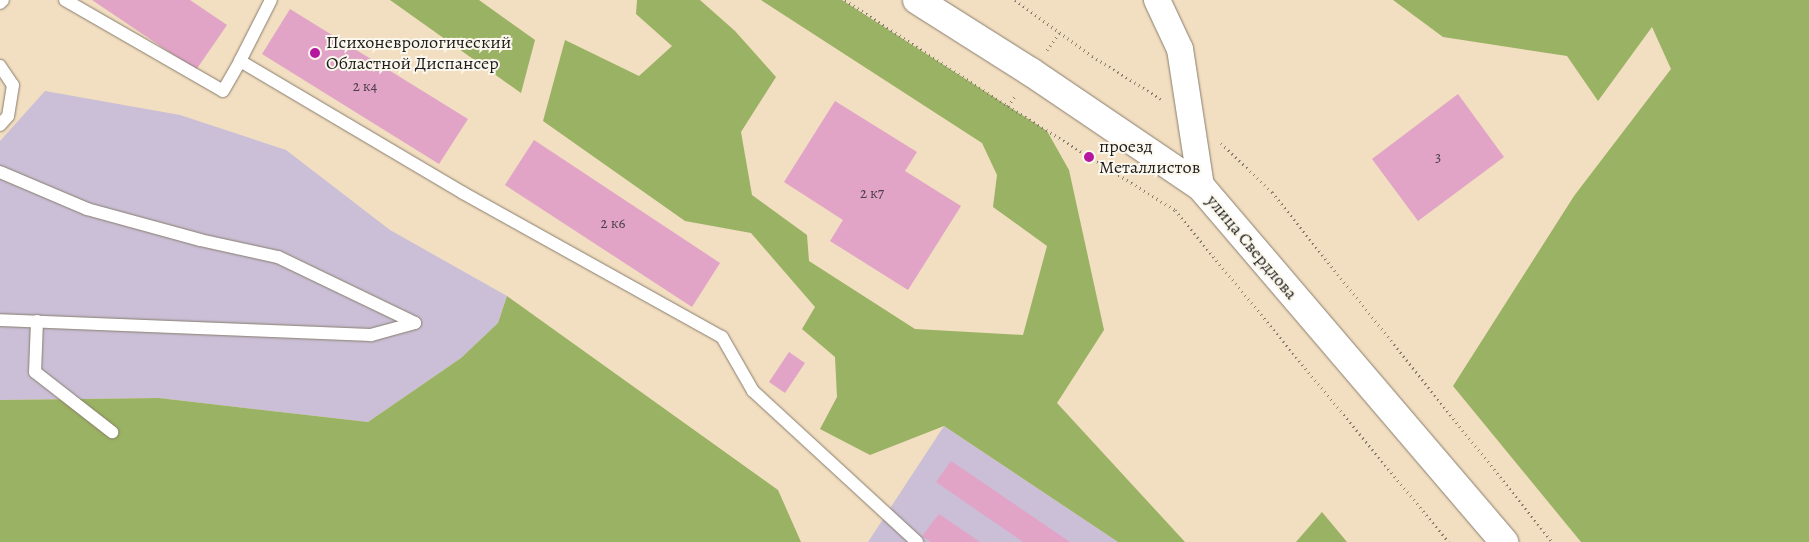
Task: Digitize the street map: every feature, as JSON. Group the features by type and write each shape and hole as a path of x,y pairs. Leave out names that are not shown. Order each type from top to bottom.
{"street":[{"name":"улица Свердлова","path":"917,0 1032,72 1201,187 1504,542"},
{"path":"1157,0 1180,49 1201,187"}],"lane":[{"path":"65,0 223,91 271,0"},
{"path":"240,61 463,193 722,337 753,391 917,542"},
{"path":"0,66 13,86 8,116 0,125"},
{"path":"0,172 87,209 200,240 278,258 414,323 371,335 0,320"},
{"path":"38,321 35,372 112,432"}],"path":[{"path":"845,0 1008,106 1175,210 1449,542"},
{"path":"1015,0 1092,56 1190,117 1239,159 1272,192 1552,542"}],"shaded area":[{"path":"45,91 180,115 286,150 390,230 507,296 498,323 461,358 368,422 159,398 0,400 0,141"},
{"path":"944,426 1118,542 868,542"}],"green space":[{"path":"390,0 479,0 535,40 521,93"},
{"path":"637,0 700,0 735,31 776,77 741,132 752,195 807,235 809,261 915,329 1023,335 1047,246 993,207 997,175 982,143 761,0 842,0 1047,131 1069,170 1104,330 1057,403 1185,542 1118,542 944,426 870,455 820,429 837,397 835,357 802,329 815,307 751,233 685,221 543,121 565,40 639,76 672,46 636,14"},
{"path":"1393,0 1809,0 1809,542 1581,542 1453,386 1574,196 1671,69 1652,27 1598,101 1567,56 1443,37"},
{"path":"507,296 778,490 801,542 0,542 0,400 159,398 368,422 461,358 498,323"},
{"path":"1322,512 1347,542 1296,542"}],"building":[{"path":"92,0 190,0 227,25 196,70"},
{"path":"290,9 468,119 439,164 262,54"},
{"path":"1458,94 1504,157 1418,221 1372,159"},
{"path":"835,101 917,152 905,171 961,206 908,290 830,241 843,220 784,182"},
{"path":"534,140 720,263 692,307 505,185"},
{"path":"789,352 805,363 785,393 769,382"},
{"path":"951,461 1070,542 1023,542 936,482"},
{"path":"939,514 980,542 931,542 922,536"}],"place":[{"name":"Психоневрологический Областной Диспансер","path":"315,53"},
{"name":"проезд Металлистов","path":"1089,157"}]}
